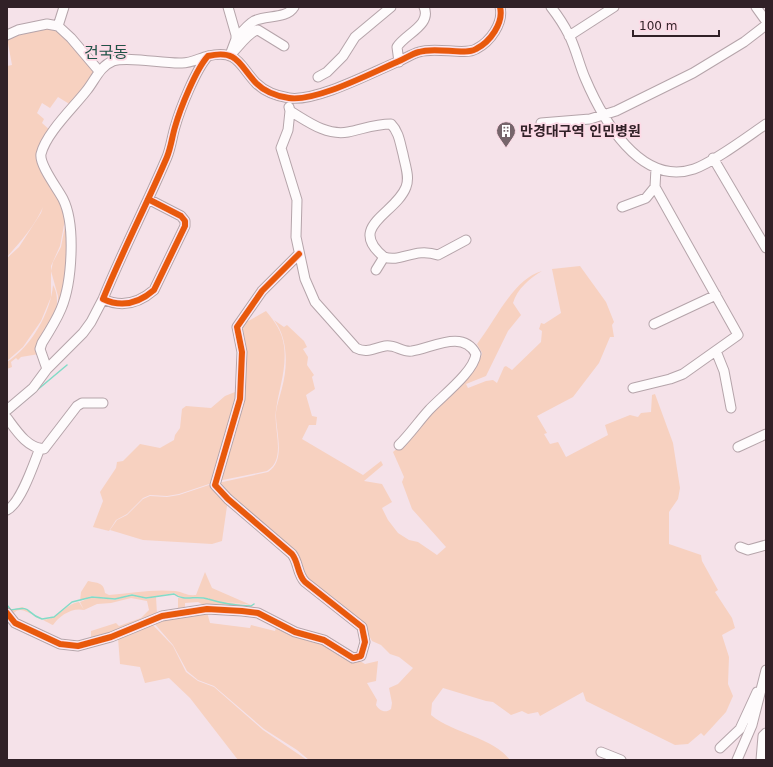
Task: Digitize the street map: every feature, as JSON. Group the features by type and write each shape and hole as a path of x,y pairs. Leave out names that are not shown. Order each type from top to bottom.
{"street":[{"path":"58,26 64,7"},
{"path":"228,7 235,28 236,39 230,55"},
{"path":"236,39 256,20 287,14 294,7"},
{"path":"318,78 327,72 343,56 355,37 391,7"},
{"path":"399,62 397,47 422,24 426,15 424,7"},
{"path":"48,369 40,349 61,310 66,296 71,248 71,226 64,200 42,162 41,154 51,135 88,90 99,71 116,61 181,64 219,53 230,55 241,63 254,80 263,88 277,96 299,99 322,93 399,62 419,51 435,49 469,52 475,50 482,46 499,25 500,7"},
{"path":"551,7 570,36 585,78 604,116 631,150 648,165 678,172 694,169 766,124"},
{"path":"570,36 614,7"},
{"path":"756,7 766,21"},
{"path":"7,35 18,30 47,24 58,26 72,38 99,71"},
{"path":"541,123 590,119 604,116 693,73 744,42 766,25"},
{"path":"230,55 241,45 251,32 258,30 284,46"},
{"path":"7,410 33,388 48,369 91,322 103,299 171,146 174,129 183,105 208,56"},
{"path":"288,98 290,111 288,130 282,148 297,200 296,237 299,254 305,279 315,302 356,348 366,351 390,346 411,352 430,345 459,341 467,343 473,348 476,354 471,367 399,445"},
{"path":"290,111 320,128 333,132 347,132 375,124 391,124 397,130 408,178 407,186 399,198 370,230 369,236 373,244 384,257 394,258 417,252 430,252 438,255 466,240"},
{"path":"713,158 765,244"},
{"path":"633,388 670,379 683,374 738,335 655,187 656,168"},
{"path":"622,207 646,198 655,187"},
{"path":"103,299 120,305 149,294 158,282 185,226 185,221 181,216 148,199"},
{"path":"7,613 15,623 60,644 78,646 111,637 162,616 206,609 236,610 258,613 295,632 324,640 353,658 361,656 365,642 362,627 305,582 300,577 296,561 292,554 228,499 215,485 240,399 242,352 237,327 262,291 299,254"},
{"path":"376,270 384,257"},
{"path":"654,324 716,295"},
{"path":"716,351 724,371 731,408"},
{"path":"7,418 18,433 40,448 44,449 77,406 82,403 102,403"},
{"path":"738,447 766,434"},
{"path":"7,510 13,506 25,484 40,448"},
{"path":"740,547 748,550 766,545"},
{"path":"720,748 740,729 766,670"},
{"path":"737,760 752,725 763,679"},
{"path":"761,760 763,736 766,733"},
{"path":"601,752 621,760"}],"shaded area":[{"path":"50,28 58,31 97,72 71,105 58,97 50,108 42,103 37,113 44,119 42,123 52,132 43,147 50,179 48,194 40,214 28,232 7,257 7,66 12,65 7,38"},
{"path":"51,183 63,202 65,220 60,246 51,266 51,297 41,321 23,347 7,361 7,258 19,247 41,213"},
{"path":"66,221 70,250 58,312 58,296 51,271 53,262 61,247"},
{"path":"580,266 606,302 614,322 612,325 614,337 610,337 599,363 573,397 537,416 547,433 544,434 550,444 558,442 566,457 608,435 605,425 630,415 638,417 641,413 651,412 652,395 655,394 673,443 680,488 678,499 669,512 669,544 701,555 702,561 718,590 715,592 732,618 735,628 722,635 729,657 728,684 733,696 726,712 704,736 701,733 688,744 675,745 586,701 583,692 540,716 538,712 528,714 522,711 511,715 493,702 443,688 432,703 431,715 451,727 494,746 503,752 510,760 309,760 297,750 264,729 214,686 198,680 187,671 173,645 153,622 207,612 210,623 250,628 251,625 275,631 277,624 326,647 331,646 357,662 360,661 365,664 378,661 376,681 367,683 377,700 376,705 380,710 384,711 391,709 392,703 389,688 398,684 413,668 399,657 390,654 381,645 372,641 362,623 305,578 302,567 223,491 218,483 268,472 274,467 277,460 279,444 276,412 284,380 286,352 279,327 274,320 284,327 287,325 304,341 307,347 303,349 308,357 307,365 314,375 312,377 315,389 306,395 312,416 317,417 316,425 309,425 302,439 363,475 381,461 383,465 364,481 382,484 392,502 382,508 388,520 398,533 409,540 418,542 437,555 446,547 412,509 402,482 404,477 393,452 407,440 481,357 482,353 477,344 506,302 522,282 532,275 542,271 533,277 521,289 515,298 513,303 521,315 508,331 486,376 466,384 468,388 486,381 493,380 497,383 504,367 506,366 512,370 541,342 542,331 539,329 541,323 544,324 561,313 552,269"},
{"path":"53,285 56,293 56,311 54,320 39,354 21,357 18,360 16,358 11,362 12,367 7,369 7,362 24,347 38,328 48,306"},
{"path":"266,311 280,331 285,354 284,371 276,410 278,451 276,459 273,466 267,471 218,481 236,418 243,324"},
{"path":"240,390 215,482 179,494 167,496 150,495 143,498 127,514 116,520 109,531 93,527 103,501 100,492 116,468 117,462 123,461 140,444 160,448 174,440 175,435 180,428 182,409 186,406 211,408 225,396"},
{"path":"215,483 228,499 222,541 212,544 143,540 110,530 117,520 127,515 143,499 150,496 167,497 179,495"},
{"path":"205,572 212,588 251,605 207,598 188,598 178,596 174,593 146,598 132,594 115,599 91,596 80,601 81,592 88,581 102,585 105,593 109,595 158,590 175,591 196,595"},
{"path":"132,595 146,599 156,597 157,614 91,641 91,631 116,623 119,626 141,618 149,610 147,601 131,598 111,603 97,604 84,610 80,602 92,597 115,600"},
{"path":"178,598 207,599 252,606 254,608 207,607 198,602 185,603 185,610 178,611"},
{"path":"79,602 84,610 79,609 70,611 59,618 53,625 42,619 46,620 55,616 74,603"},
{"path":"7,606 11,610 22,607 33,614 20,610 16,611 12,615 7,609"},
{"path":"151,623 173,646 186,672 198,681 214,687 263,730 307,760 238,760 190,698 169,678 145,683 140,667 120,664 118,638"}],"waterway":[{"path":"36,391 67,365"},
{"path":"8,415 34,393"},
{"path":"7,605 11,610 26,609 36,617 42,619 54,617 72,602 92,597 115,599 132,595 146,598 174,594 182,598 204,598 235,605 251,606 254,604"}],"cycle path":[{"path":"148,199 181,216 185,221 185,226 154,290 142,298 130,303 124,304 110,302 103,299 170,150 177,119 184,100 198,70 208,56 218,54 232,57 237,60 256,83 271,93 289,98 314,96 343,86 419,52 426,50 464,52 476,49 486,42 495,31 500,19 500,7"},
{"path":"7,613 15,623 60,644 78,646 111,637 162,616 207,609 242,611 258,613 295,632 324,640 353,658 361,656 365,642 362,627 305,582 302,579 292,554 228,499 215,485 240,399 242,352 237,327 262,291 299,254"}],"place":[{"name":"만경대구역 인민병원","path":"506,148"}],"district":[{"name":"건국동","path":"106,52"}]}
